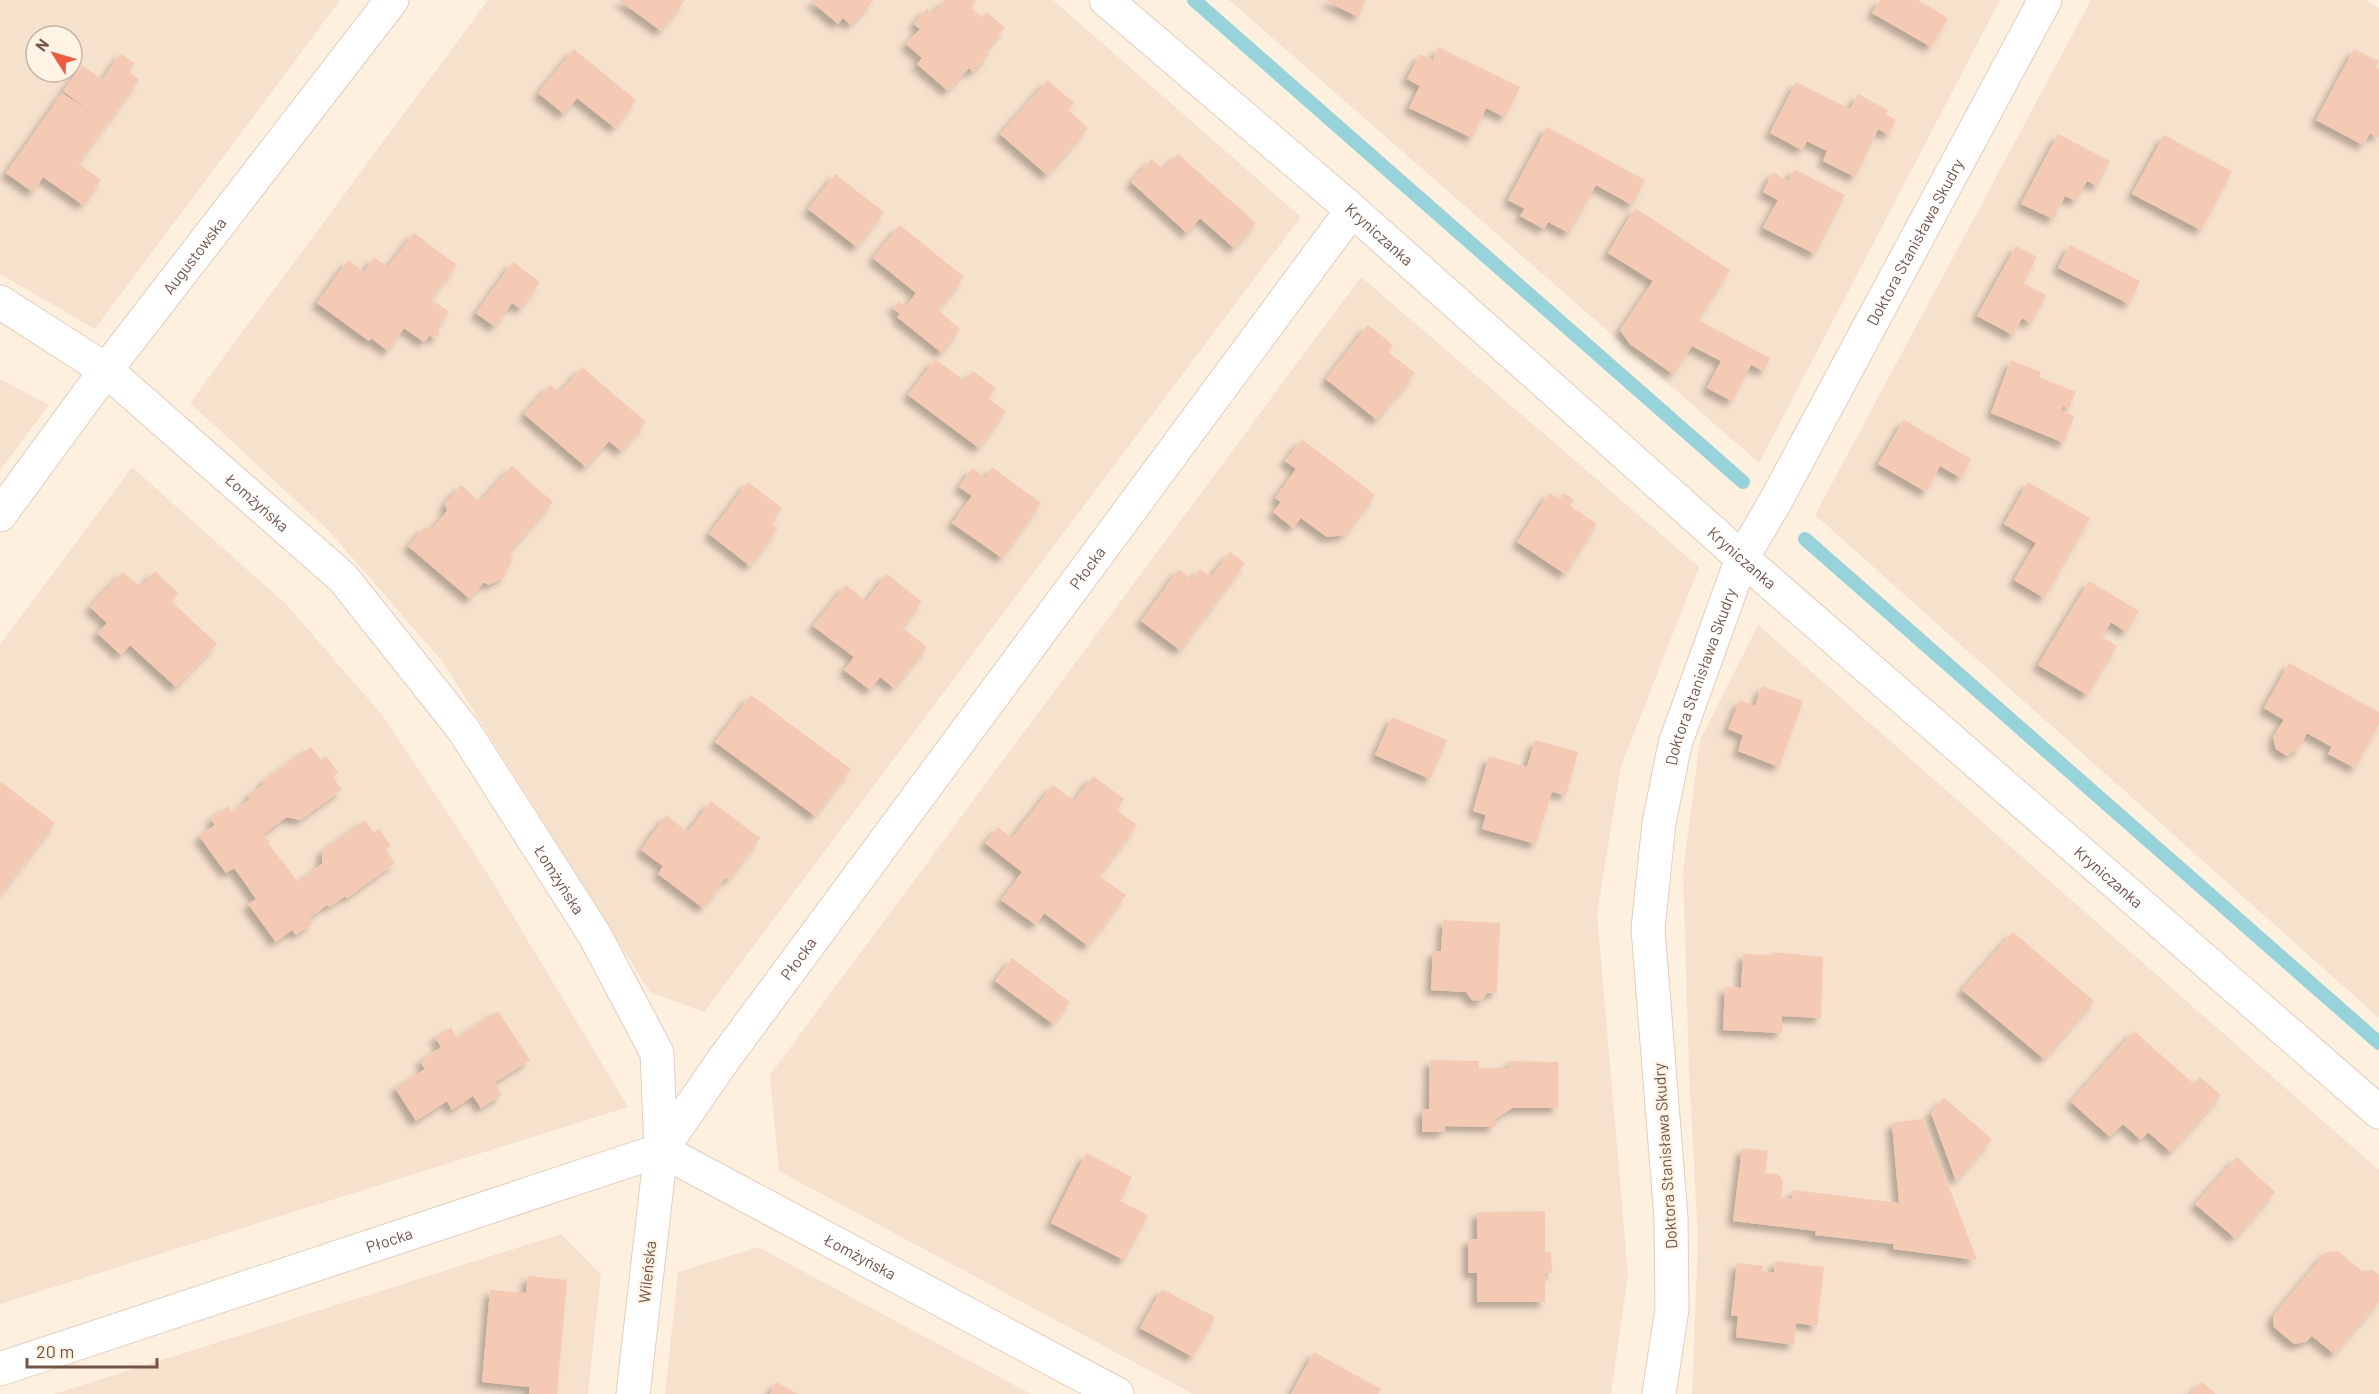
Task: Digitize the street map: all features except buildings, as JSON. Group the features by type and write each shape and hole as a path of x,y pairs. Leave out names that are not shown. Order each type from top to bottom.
{"street":[{"name":"Augustowska","path":"0,514 106,370 392,0"},
{"name":"Kryniczanka","path":"1106,0 1352,210 1742,558 2379,1112"},
{"name":"Doktora Stanisława Skudry","path":"1659,1394 1672,1308 1671,1218 1648,929 1658,835 1675,744 1742,558 1774,504 2045,0"},
{"name":"Płocka","path":"0,1369 661,1150 724,1059 1352,210"},
{"name":"Łomżyńska","path":"0,302 106,370 343,578 463,729 594,934 657,1053 661,1150 1117,1394"},
{"name":"Wileńska","path":"633,1394 661,1150"}],"shaded area":[{"path":"0,0 340,0 95,329 0,274"},
{"path":"488,0 1053,0 1301,217 704,1012 650,992 443,662 329,531 190,403"},
{"path":"1229,0 2000,0 1759,463"},
{"path":"2091,0 2365,0 2379,8 2379,1018 1815,515"},
{"path":"1361,277 1699,567 1621,766 1597,914 1628,1274 1611,1394 1193,1394 779,1171 770,1075"},
{"path":"0,379 49,405 0,470"},
{"path":"132,467 287,605 383,716 484,868 628,1107 0,1304 0,645"},
{"path":"1758,625 2379,1170 2379,1394 1692,1394 1698,1240 1689,1073 1683,872 1700,740"},
{"path":"561,1234 601,1275 588,1394 54,1394"},
{"path":"758,1247 1031,1394 665,1394 678,1272"}],"waterway":[{"path":"1194,0 1743,482"},
{"path":"1805,539 2379,1043"}]}
